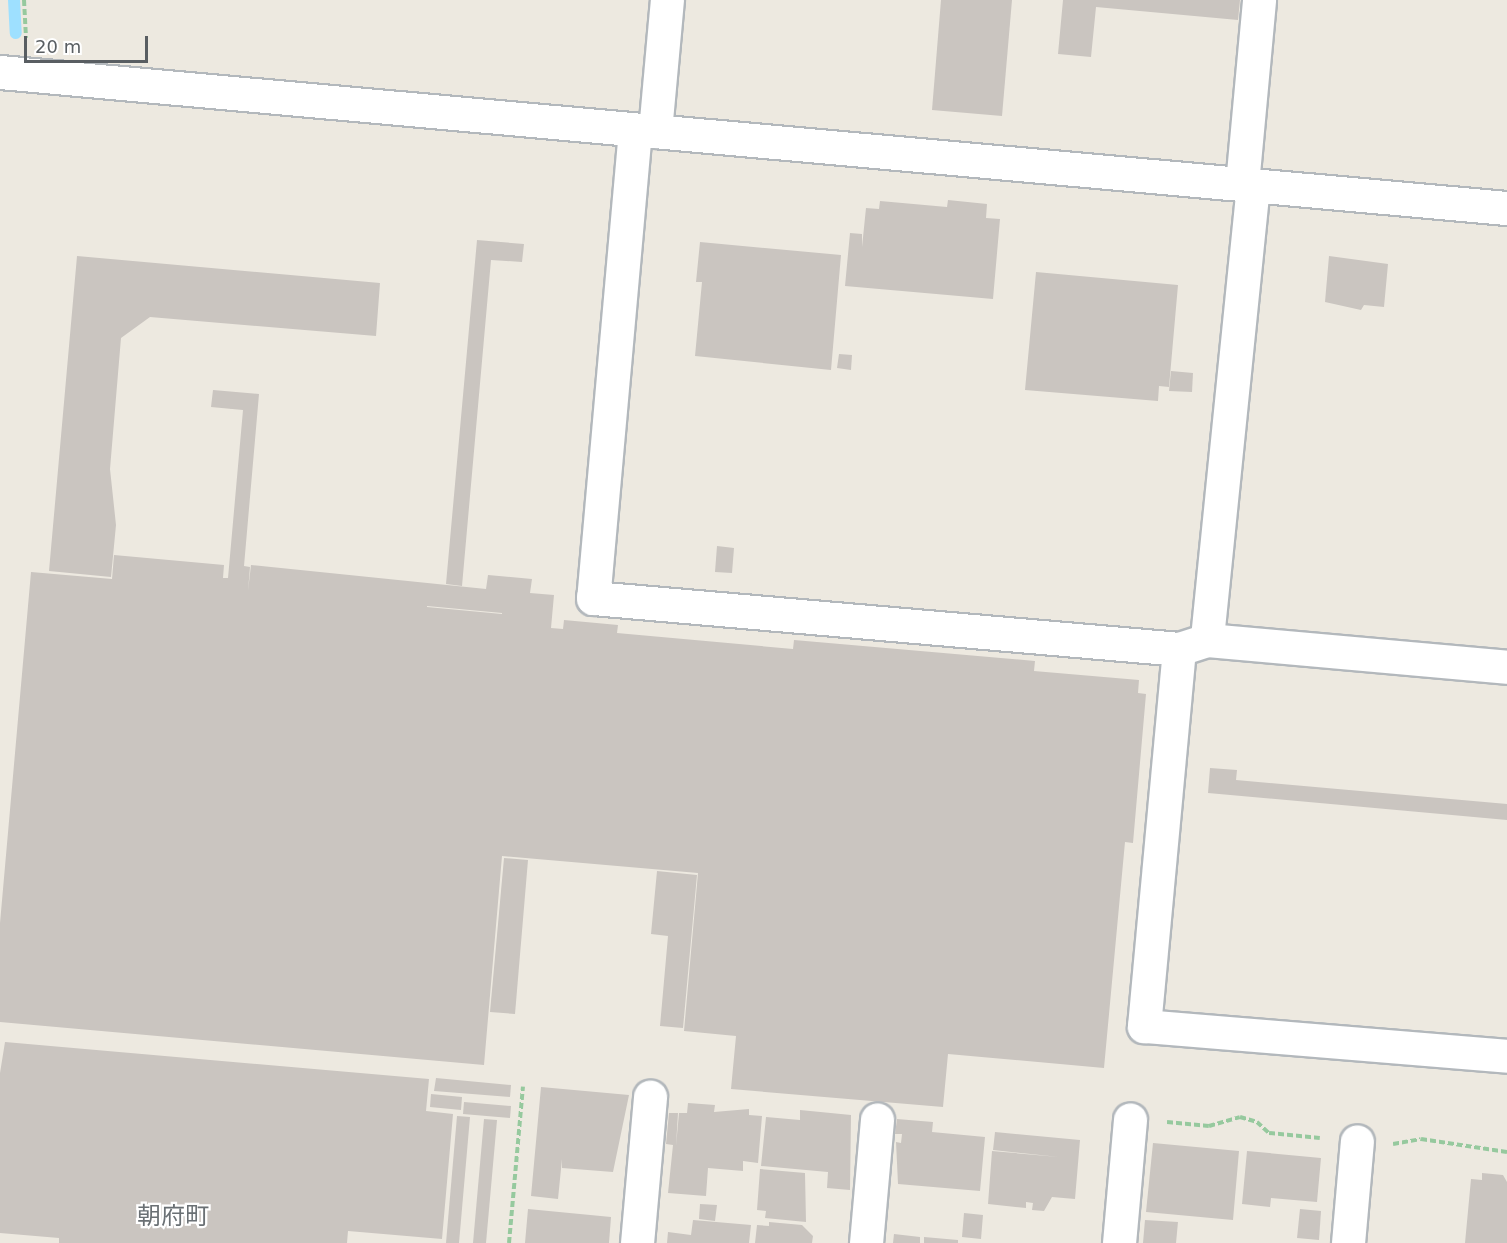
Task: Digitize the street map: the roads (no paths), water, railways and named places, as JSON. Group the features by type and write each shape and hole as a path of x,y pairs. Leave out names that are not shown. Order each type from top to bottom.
{"street":[{"path":"667,0 645,131 593,598 1507,668"},
{"path":"1259,0 1248,185 1144,1026 1507,1056"},
{"path":"0,72 1507,208"},
{"path":"637,1243 650,1097"},
{"path":"866,1243 877,1119"},
{"path":"1119,1243 1130,1119"},
{"path":"1347,1243 1357,1141"}],"waterway":[{"path":"14,0 16,33"}],"district":[{"name":"朝府町","path":"173,1217"}]}
